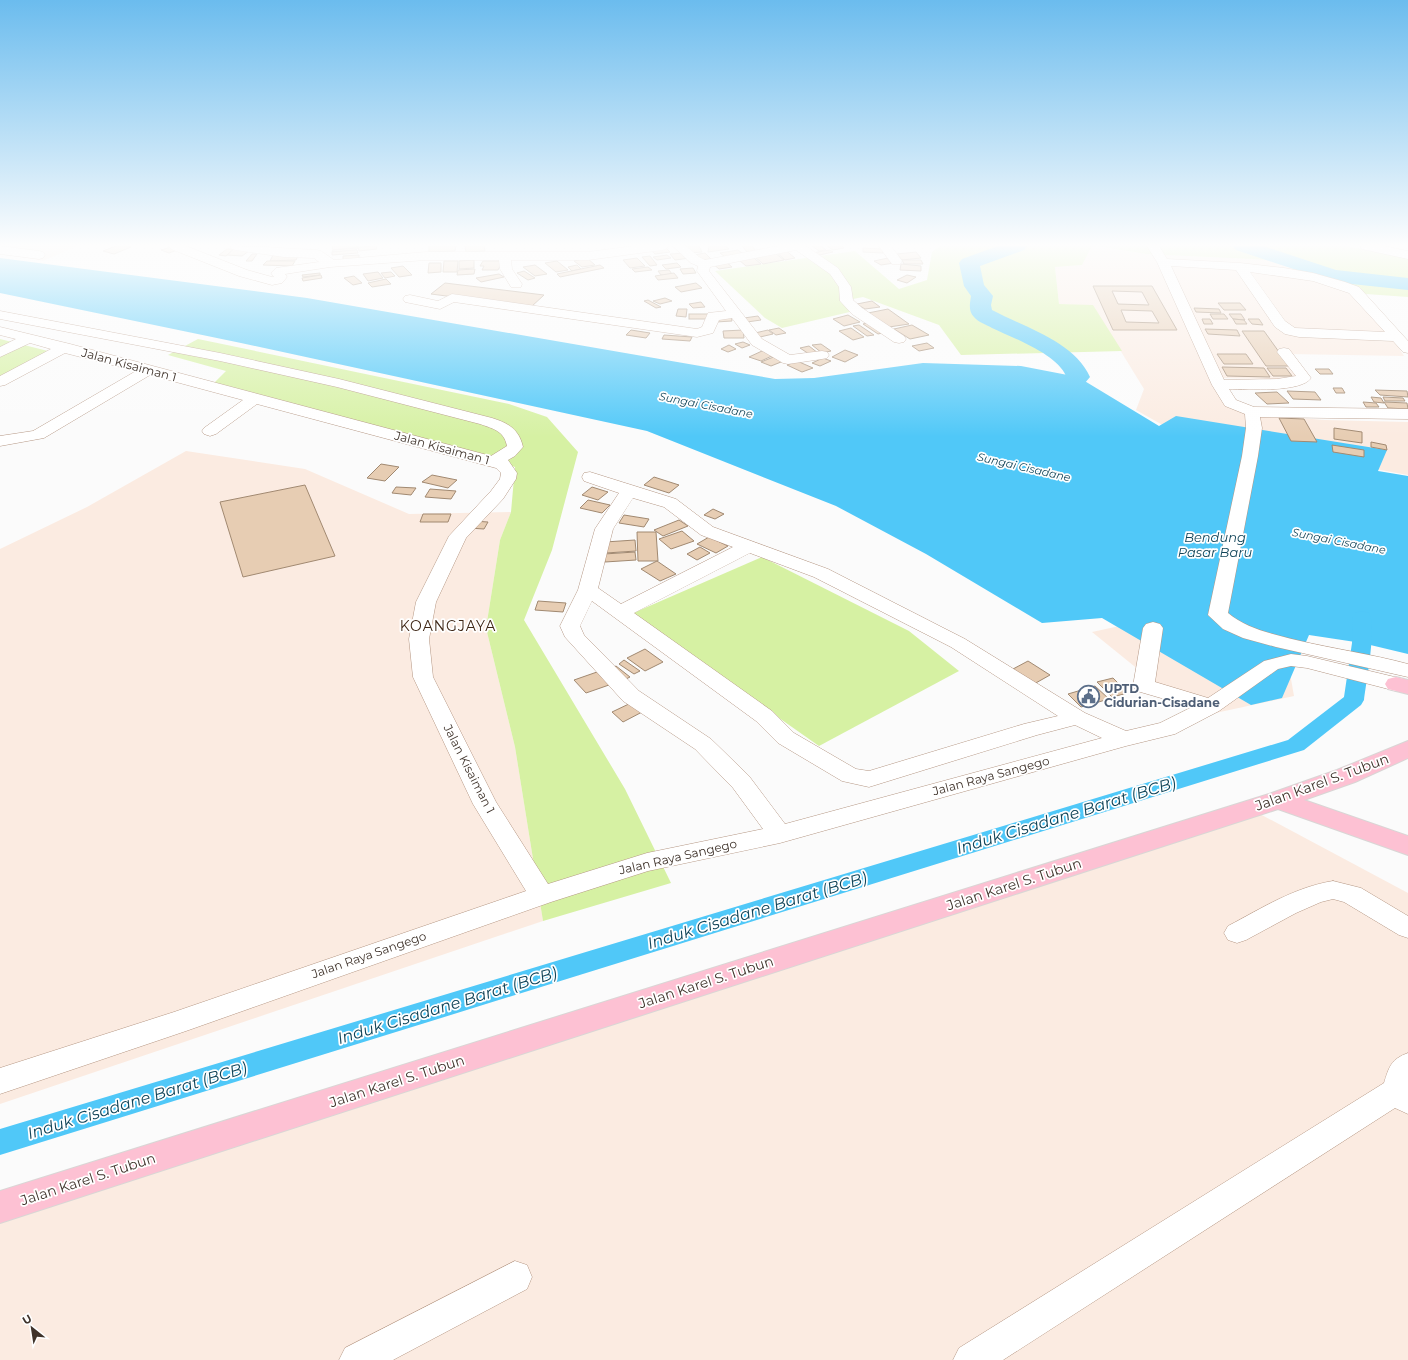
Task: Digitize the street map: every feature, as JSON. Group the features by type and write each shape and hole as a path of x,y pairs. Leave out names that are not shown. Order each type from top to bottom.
{"main road":[{"name":"Jalan Karel S. Tubun","path":"0,1208 1278,800 1346,776 1408,749"},
{"path":"1278,800 1408,846"}],"street":[{"path":"532,309 697,333 708,330 713,316 734,314"},
{"path":"731,309 757,342 788,360 822,355"},
{"path":"855,309 899,338"},
{"path":"1185,309 1219,385 1230,402 1252,412 1408,414"},
{"path":"1270,309 1280,324 1290,331 1299,333 1397,337"},
{"path":"1372,309 1408,350"},
{"path":"0,315 227,359 339,383 486,421 506,428 514,437 515,447 493,462"},
{"name":"Jalan Kisaiman 1","path":"0,331 502,464 509,473 508,479 497,495 458,536 426,602 419,639 423,677 485,804 542,895"},
{"path":"0,353 29,338"},
{"path":"0,382 65,347"},
{"path":"1219,385 1300,381 1304,378 1302,374 1284,352"},
{"path":"0,441 38,435 149,370"},
{"path":"210,431 254,399"},
{"path":"1252,412 1254,428 1250,456 1218,615 1221,620 1248,632 1278,641 1312,656 1404,681"},
{"path":"590,477 629,491 670,503 708,532 821,573 951,640 1076,718 1124,739"},
{"path":"629,491 604,529 588,590 570,626 575,637 631,696 703,744 741,782 780,834"},
{"path":"620,612 748,546"},
{"path":"588,590 764,716 786,738 850,776 869,779 1032,729 1076,718"},
{"path":"1153,628 1144,686 1211,706"},
{"name":"Jalan Raya Sangego","path":"0,1081 176,1023 542,895 647,862 780,834 1124,739 1167,729 1211,706 1271,665 1312,656"},
{"path":"1237,933 1287,906 1316,893 1333,890 1352,895 1408,928"},
{"path":"971,1360 1404,1086"},
{"path":"357,1360 515,1278"}],"shaded area":[{"path":"1095,309 1375,309 1404,356 1288,354 1311,380 1220,378 1247,414 1325,420 1408,422 1408,475 1175,432 1136,410 1144,389"},
{"path":"186,451 305,469 409,514 511,512 500,540 486,628 515,747 543,921 0,1104 0,549 87,507"},
{"path":"1161,617 1285,645 1294,696 1197,717 1092,632"},
{"path":"1245,806 1408,893 1408,1360 0,1360 0,1203"}],"green space":[{"path":"756,309 858,310 782,328 765,318"},
{"path":"897,309 1096,309 1122,351 961,355 939,325"},
{"path":"0,339 52,352 0,377"},
{"path":"198,339 509,404 547,417 578,452 552,550 524,620 625,789 671,883 543,921 515,747 486,628 500,540 511,512 515,467 209,388 226,371 168,355"},
{"path":"762,557 909,631 959,671 819,746 631,614"}],"water":[{"path":"79,309 373,309 775,379 814,378 923,363 1021,366 1078,377 1159,426 1176,416 1387,450 1378,471 1408,476 1408,654 1362,643 1309,635 1282,698 1251,705 1102,618 1042,623 926,554 836,506 647,431"}],"building":[{"path":"678,309 687,309 686,317 676,316"},
{"path":"889,309 909,324 889,327 868,313"},
{"path":"1104,309 1165,309 1177,330 1113,330","holes":["1121,310 1152,311 1159,323 1126,322"]},
{"path":"1195,309 1219,309 1221,313 1196,312"},
{"path":"1224,309 1246,310 1224,310"},
{"path":"689,314 709,314 709,319 689,319"},
{"path":"1210,314 1224,314 1228,319 1213,319"},
{"path":"1229,314 1241,314 1245,320 1233,319"},
{"path":"848,315 860,322 844,326 833,319"},
{"path":"731,316 732,321 716,322 715,317"},
{"path":"758,316 761,320 747,322 744,318"},
{"path":"1202,319 1210,319 1213,324 1204,324"},
{"path":"1233,319 1244,320 1247,324 1236,324"},
{"path":"1248,319 1259,319 1263,325 1252,324"},
{"path":"871,322 886,332 878,334 863,324"},
{"path":"859,325 874,335 867,336 853,326"},
{"path":"912,325 929,335 910,339 894,329"},
{"path":"779,328 786,333 776,335 769,330"},
{"path":"851,328 864,337 853,340 839,331"},
{"path":"1205,329 1237,330 1240,336 1208,334"},
{"path":"631,330 650,333 646,338 626,335"},
{"path":"743,330 744,338 724,338 723,331"},
{"path":"768,330 773,334 760,337 755,333"},
{"path":"1242,331 1264,331 1289,366 1266,366"},
{"path":"664,335 692,337 690,341 662,339"},
{"path":"743,342 750,345 742,348 735,344"},
{"path":"927,343 934,348 919,351 912,346"},
{"path":"821,344 831,351 822,353 812,345"},
{"path":"729,345 736,349 728,352 721,349"},
{"path":"809,346 818,353 809,354 800,348"},
{"path":"845,350 858,355 845,362 832,357"},
{"path":"762,351 774,355 761,361 749,357"},
{"path":"1217,354 1246,354 1253,364 1224,364"},
{"path":"776,356 786,360 771,366 761,362"},
{"path":"823,358 831,361 820,366 812,363"},
{"path":"797,361 813,368 802,372 787,365"},
{"path":"1222,367 1264,368 1270,377 1227,376"},
{"path":"1267,368 1286,368 1292,376 1273,376"},
{"path":"1315,369 1329,369 1333,374 1320,374"},
{"path":"1333,388 1342,388 1345,393 1336,393"},
{"path":"1375,390 1407,391 1408,397 1380,395"},
{"path":"1287,391 1315,392 1321,400 1293,399"},
{"path":"1277,392 1289,403 1267,404 1255,393"},
{"path":"1371,397 1381,398 1384,403 1374,402"},
{"path":"1383,397 1403,398 1405,401 1385,401"},
{"path":"1363,402 1376,403 1379,407 1366,407"},
{"path":"1384,402 1407,403 1408,409 1388,408"},
{"path":"1279,418 1304,419 1317,442 1291,441"},
{"path":"1334,428 1362,432 1362,443 1334,439"},
{"path":"1371,442 1386,445 1387,450 1371,447"},
{"path":"1332,445 1364,450 1364,457 1333,452"},
{"path":"381,464 399,467 385,481 367,478"},
{"path":"432,475 457,480 448,488 422,482"},
{"path":"654,477 679,485 669,493 644,485"},
{"path":"305,485 335,556 243,577 220,502"},
{"path":"396,487 416,488 411,495 392,493"},
{"path":"592,487 608,492 598,500 582,495"},
{"path":"430,489 456,491 451,499 425,497"},
{"path":"588,500 610,505 602,513 580,508"},
{"path":"713,509 724,514 715,519 704,515"},
{"path":"423,514 451,514 448,522 420,522"},
{"path":"624,515 649,519 644,527 619,523"},
{"path":"679,520 688,526 663,536 654,530"},
{"path":"473,521 488,522 484,529 469,528"},
{"path":"682,531 694,541 671,549 659,539"},
{"path":"637,532 656,532 658,561 638,561"},
{"path":"709,537 728,546 716,553 697,544"},
{"path":"635,540 636,551 606,553 605,542"},
{"path":"700,547 710,553 697,560 687,554"},
{"path":"635,552 636,560 605,562 604,554"},
{"path":"657,561 676,574 660,581 641,569"},
{"path":"538,601 566,603 563,612 535,610"},
{"path":"645,649 663,662 645,671 627,658"},
{"path":"624,660 640,671 634,674 619,664"},
{"path":"1028,661 1050,675 1034,684 1013,669"},
{"path":"616,666 630,677 622,681 608,670"},
{"path":"597,672 609,685 586,693 574,680"},
{"path":"1113,678 1128,693 1112,697 1097,682"},
{"name":"UPTD Cidurian-Cisadane","path":"1095,686 1109,699 1081,707 1068,694"},
{"path":"633,702 644,711 623,722 612,712"}],"waterway":[{"path":"981,309 982,313 1050,348 1073,366 1078,377 1047,412"},
{"name":"Induk Cisadane Barat (BCB)","path":"0,1142 1296,745 1354,700 1362,643 1362,617"}],"place":[{"name":"UPTD Cidurian-Cisadane","path":"1088,696"}],"district":[{"name":"KOANGJAYA","path":"448,626"}],"water label":[{"name":"Sungai Cisadane","path":"706,405"},
{"name":"Sungai Cisadane","path":"1024,467"},
{"name":"Sungai Cisadane","path":"1339,541"},
{"name":"Bendung Pasar Baru","path":"1215,544"}]}
